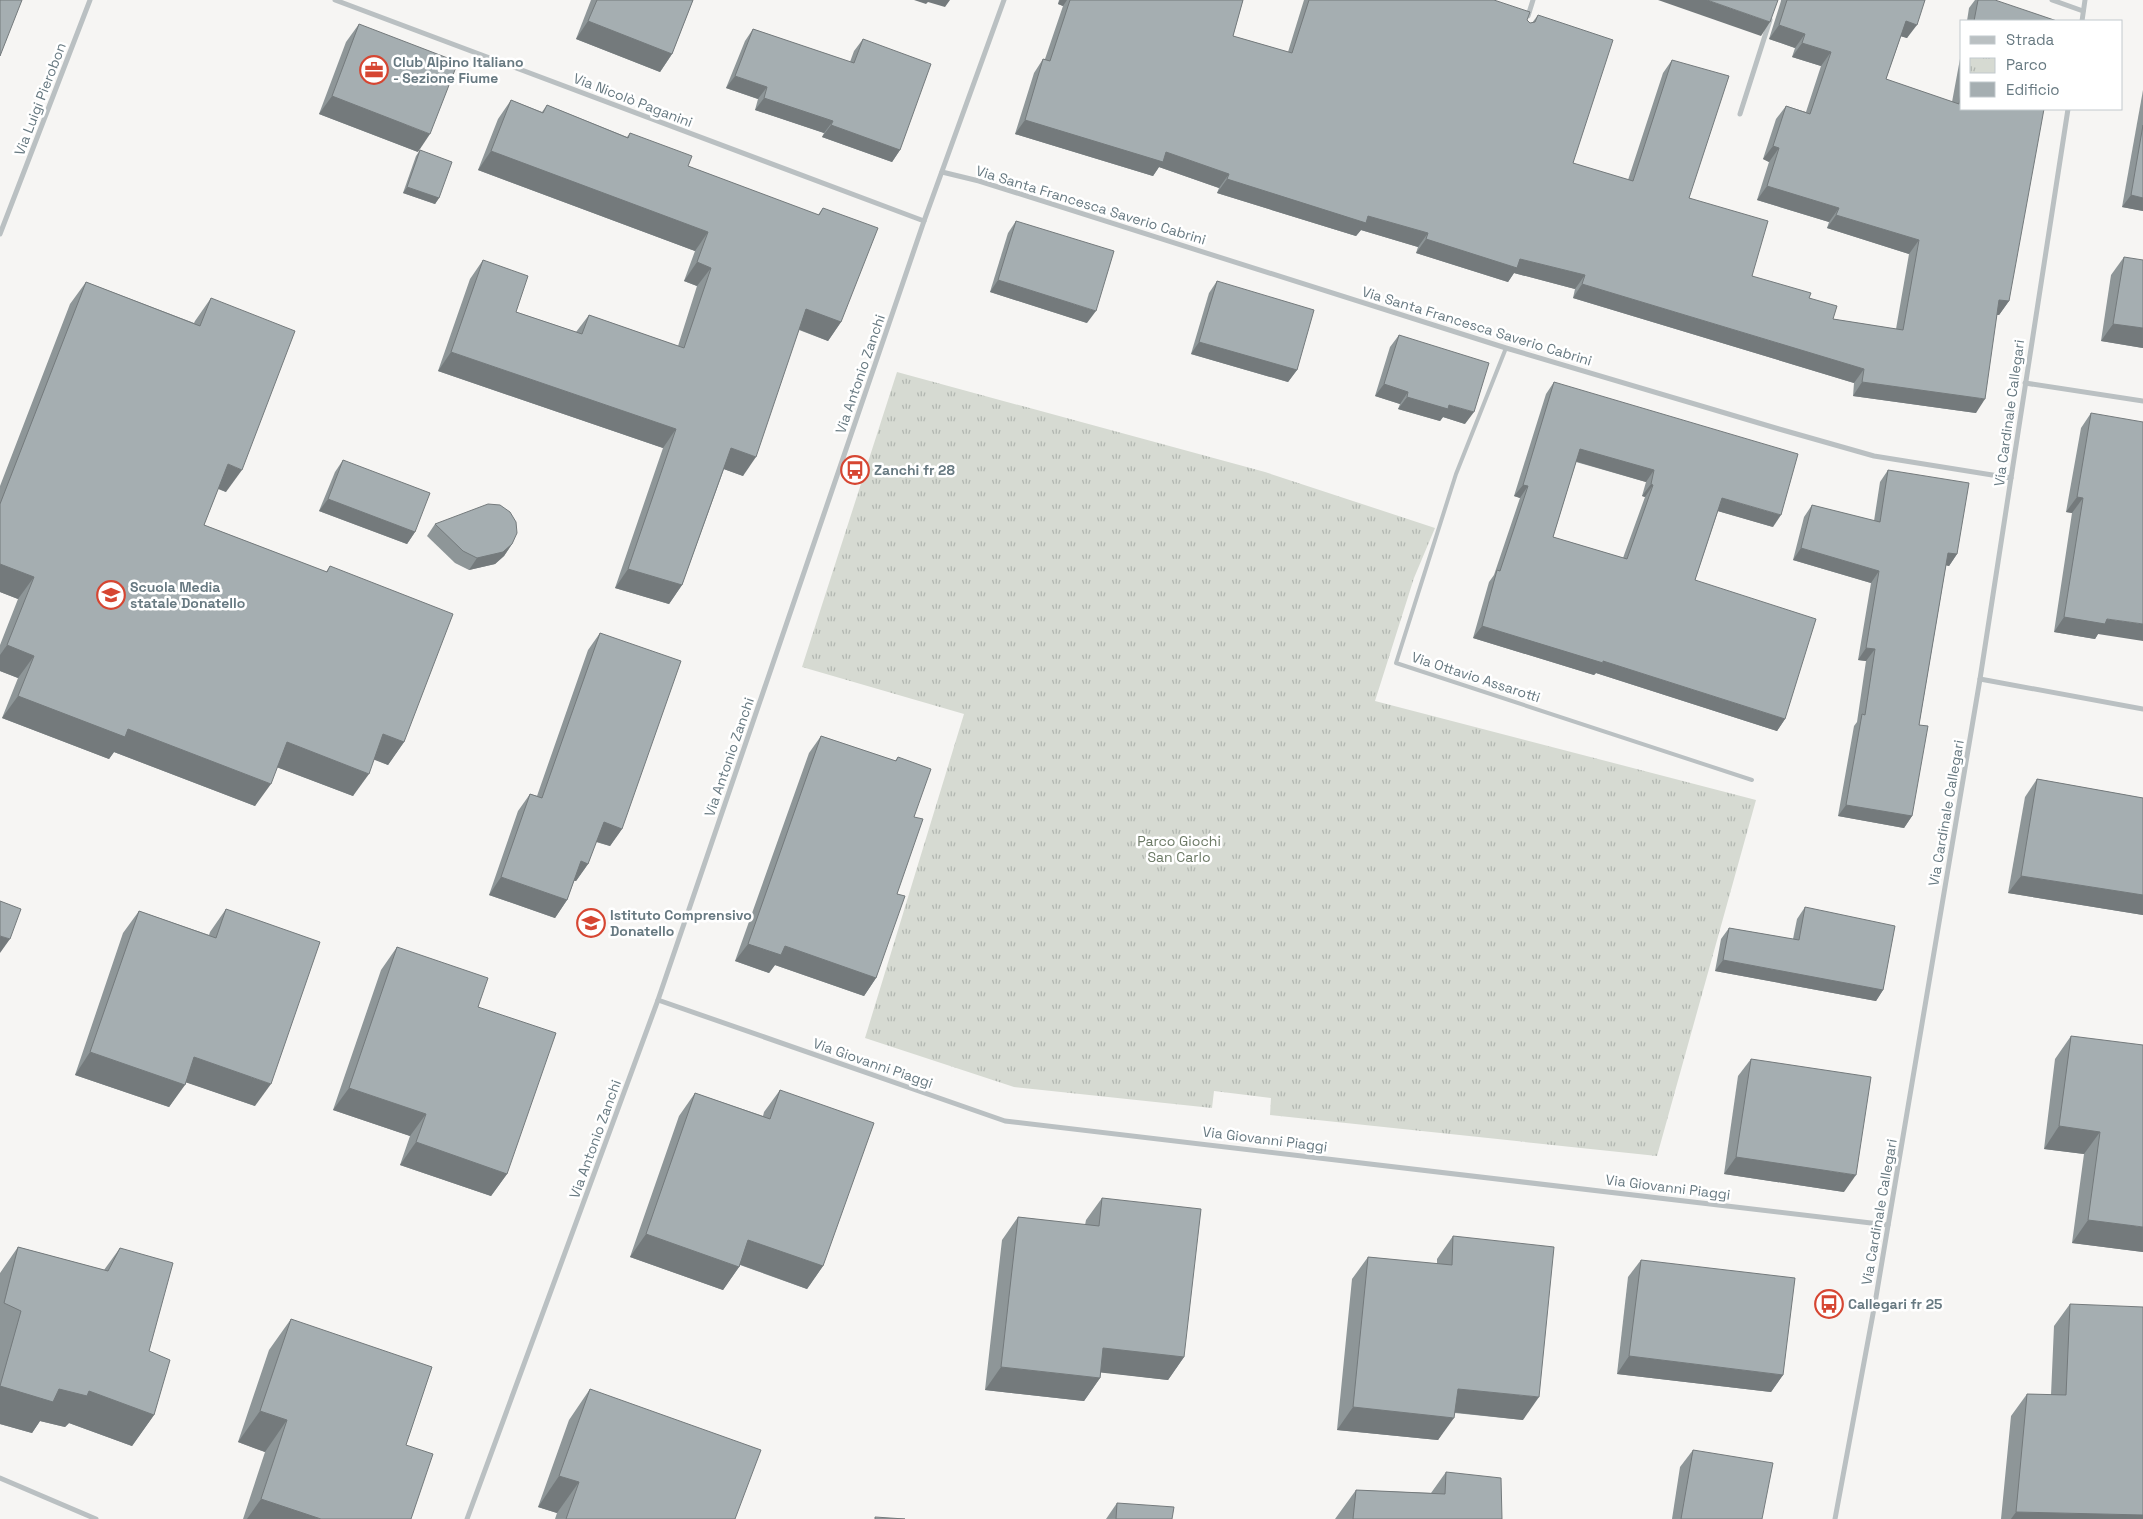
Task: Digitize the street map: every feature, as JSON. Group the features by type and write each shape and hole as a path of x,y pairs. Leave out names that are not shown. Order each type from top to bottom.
{"street":[{"name":"Via Luigi Pierobon","path":"0,234 90,0"},
{"name":"Via Nicolò Paganini","path":"335,0 924,221"},
{"name":"Via Antonio Zanchi","path":"468,1519 658,1000 924,221 1004,0"},
{"path":"1525,24 1533,0"},
{"path":"2052,0 2084,11"},
{"path":"2082,20 2085,0"},
{"path":"1740,114 1771,18"},
{"name":"Via Cardinale Callegari","path":"1836,1519 1888,1225 1980,679 2068,110"},
{"name":"Via Santa Francesca Saverio Cabrini","path":"942,172 979,181 1506,348 1874,456 2011,478"},
{"path":"2026,383 2143,401"},
{"path":"1980,679 2143,709"},
{"name":"Via Giovanni Piaggi","path":"658,1000 1006,1121 1888,1225"},
{"path":"0,1478 96,1519"}],"lane":[{"name":"Via Ottavio Assarotti","path":"1506,348 1456,474 1396,663 1752,780"}],"green space":[{"name":"Parco Giochi San Carlo","path":"897,372 1265,472 1435,528 1414,578 1375,701 1756,800 1657,1156 1270,1115 1271,1098 1214,1091 1212,1108 1014,1087 865,1038 964,714 802,667"}],"building":[{"path":"0,0 22,0 0,56"},
{"path":"597,0 693,0 672,54 588,21"},
{"path":"1070,0 1243,0 1233,36 1292,53 1309,0 1494,0 1530,12 1527,20 1530,23 1535,22 1538,15 1613,40 1573,163 1633,181 1672,60 1729,76 1689,198 1768,221 1752,276 1811,293 1809,298 1837,306 1833,319 1903,330 1919,240 1836,215 1839,208 1767,186 1779,148 1773,146 1786,106 1810,114 1831,52 1802,43 1805,34 1779,25 1787,0 1925,0 1917,25 1906,21 1886,79 1959,104 1960,99 1960,110 2044,110 2009,301 1999,300 1985,399 1862,382 1864,369 1582,284 1585,275 1520,259 1517,268 1426,239 1428,233 1368,216 1366,223 1227,179 1229,174 1166,152 1163,162 1025,120 1043,59 1050,61"},
{"path":"1707,0 1778,0 1770,22"},
{"path":"1978,0 1995,0 2054,20 1974,20"},
{"path":"359,24 458,62 430,134 332,96"},
{"path":"753,29 854,63 863,39 931,64 900,150 831,125 833,121 764,98 767,87 735,76"},
{"path":"511,100 543,113 547,105 628,138 630,133 692,156 688,166 819,215 823,208 878,228 841,322 806,309 756,457 731,448 682,585 628,569 676,429 451,352 483,260 528,276 516,312 582,334 589,315 684,348 711,268 697,262 708,232 491,151"},
{"path":"2143,125 2143,198 2131,195"},
{"path":"420,150 452,162 439,198 407,187"},
{"path":"1016,221 1114,251 1096,311 998,280"},
{"path":"2124,257 2143,260 2143,328 2113,324"},
{"path":"1217,281 1314,310 1297,370 1199,342"},
{"path":"86,282 200,326 211,298 295,331 242,470 228,464 204,525 327,572 330,566 453,614 404,742 383,734 369,774 287,742 271,784 128,729 125,737 18,696 34,656 7,645 34,577 0,564 0,504"},
{"path":"1399,335 1489,363 1474,412 1449,405 1448,409 1407,397 1408,392 1384,384"},
{"path":"1554,382 1798,454 1781,515 1722,498 1695,580 1816,619 1785,719 1603,661 1603,663 1482,626 1497,570 1500,571 1528,486 1523,485","holes":["1580,449 1654,470 1651,484 1653,485 1627,559 1553,537"]},
{"path":"2091,413 2143,422 2143,624 2107,619 2105,624 2064,617 2083,498 2077,497"},
{"path":"343,460 430,493 415,532 328,499"},
{"path":"1888,470 1969,483 1957,554 1948,553 1919,725 1928,726 1912,816 1846,805 1862,714 1865,715 1875,649 1866,648 1879,571 1801,548 1812,505 1880,522"},
{"path":"488,504 500,505 510,512 516,522 517,533 512,544 503,552 477,558 463,551 435,524"},
{"path":"600,633 681,661 622,829 604,822 588,864 581,861 567,900 501,877 530,794 542,798"},
{"path":"821,736 896,761 898,757 931,769 914,817 923,819 897,894 905,896 876,978 785,946 781,955 748,944"},
{"path":"2037,779 2143,798 2143,895 2021,876"},
{"path":"0,901 21,909 10,939 0,936"},
{"path":"1805,907 1895,926 1883,990 1723,960 1729,928 1799,940"},
{"path":"226,909 320,942 271,1084 194,1057 185,1085 90,1052 139,911 216,938"},
{"path":"397,947 488,978 478,1007 556,1033 507,1174 416,1142 426,1114 349,1088"},
{"path":"2071,1036 2143,1045 2143,1227 2088,1220 2100,1132 2059,1126"},
{"path":"1751,1059 1871,1077 1856,1175 1736,1157"},
{"path":"780,1090 874,1123 823,1266 748,1240 739,1267 646,1234 695,1093 770,1119"},
{"path":"1102,1198 1201,1209 1184,1357 1103,1348 1100,1378 1001,1367 1018,1217 1099,1226"},
{"path":"1453,1236 1554,1247 1539,1397 1458,1389 1454,1418 1353,1407 1368,1257 1452,1265"},
{"path":"18,1247 108,1271 120,1248 173,1263 149,1351 170,1360 154,1415 89,1391 87,1396 59,1389 53,1402 0,1386 21,1311 4,1303"},
{"path":"1641,1260 1795,1278 1783,1375 1629,1356"},
{"path":"2070,1304 2143,1307 2143,1515 2016,1512 2027,1394 2066,1395"},
{"path":"291,1319 432,1367 406,1445 433,1454 411,1519 321,1519 261,1499 287,1420 260,1411"},
{"path":"590,1389 761,1450 735,1519 566,1519 579,1482 559,1476"},
{"path":"1693,1450 1773,1463 1762,1519 1681,1519"},
{"path":"1446,1472 1501,1478 1502,1519 1353,1519 1356,1490 1445,1494"},
{"path":"1117,1503 1174,1507 1172,1519 1116,1519"},
{"path":"875,1517 905,1519 875,1519"}],"place":[{"name":"Club Alpino Italiano - Sezione Fiume","path":"374,70"},
{"name":"Zanchi fr 28","path":"855,470"},
{"name":"Scuola Media statale Donatello","path":"111,595"},
{"name":"Istituto Comprensivo Donatello","path":"591,923"},
{"name":"Callegari fr 25","path":"1829,1304"}]}
